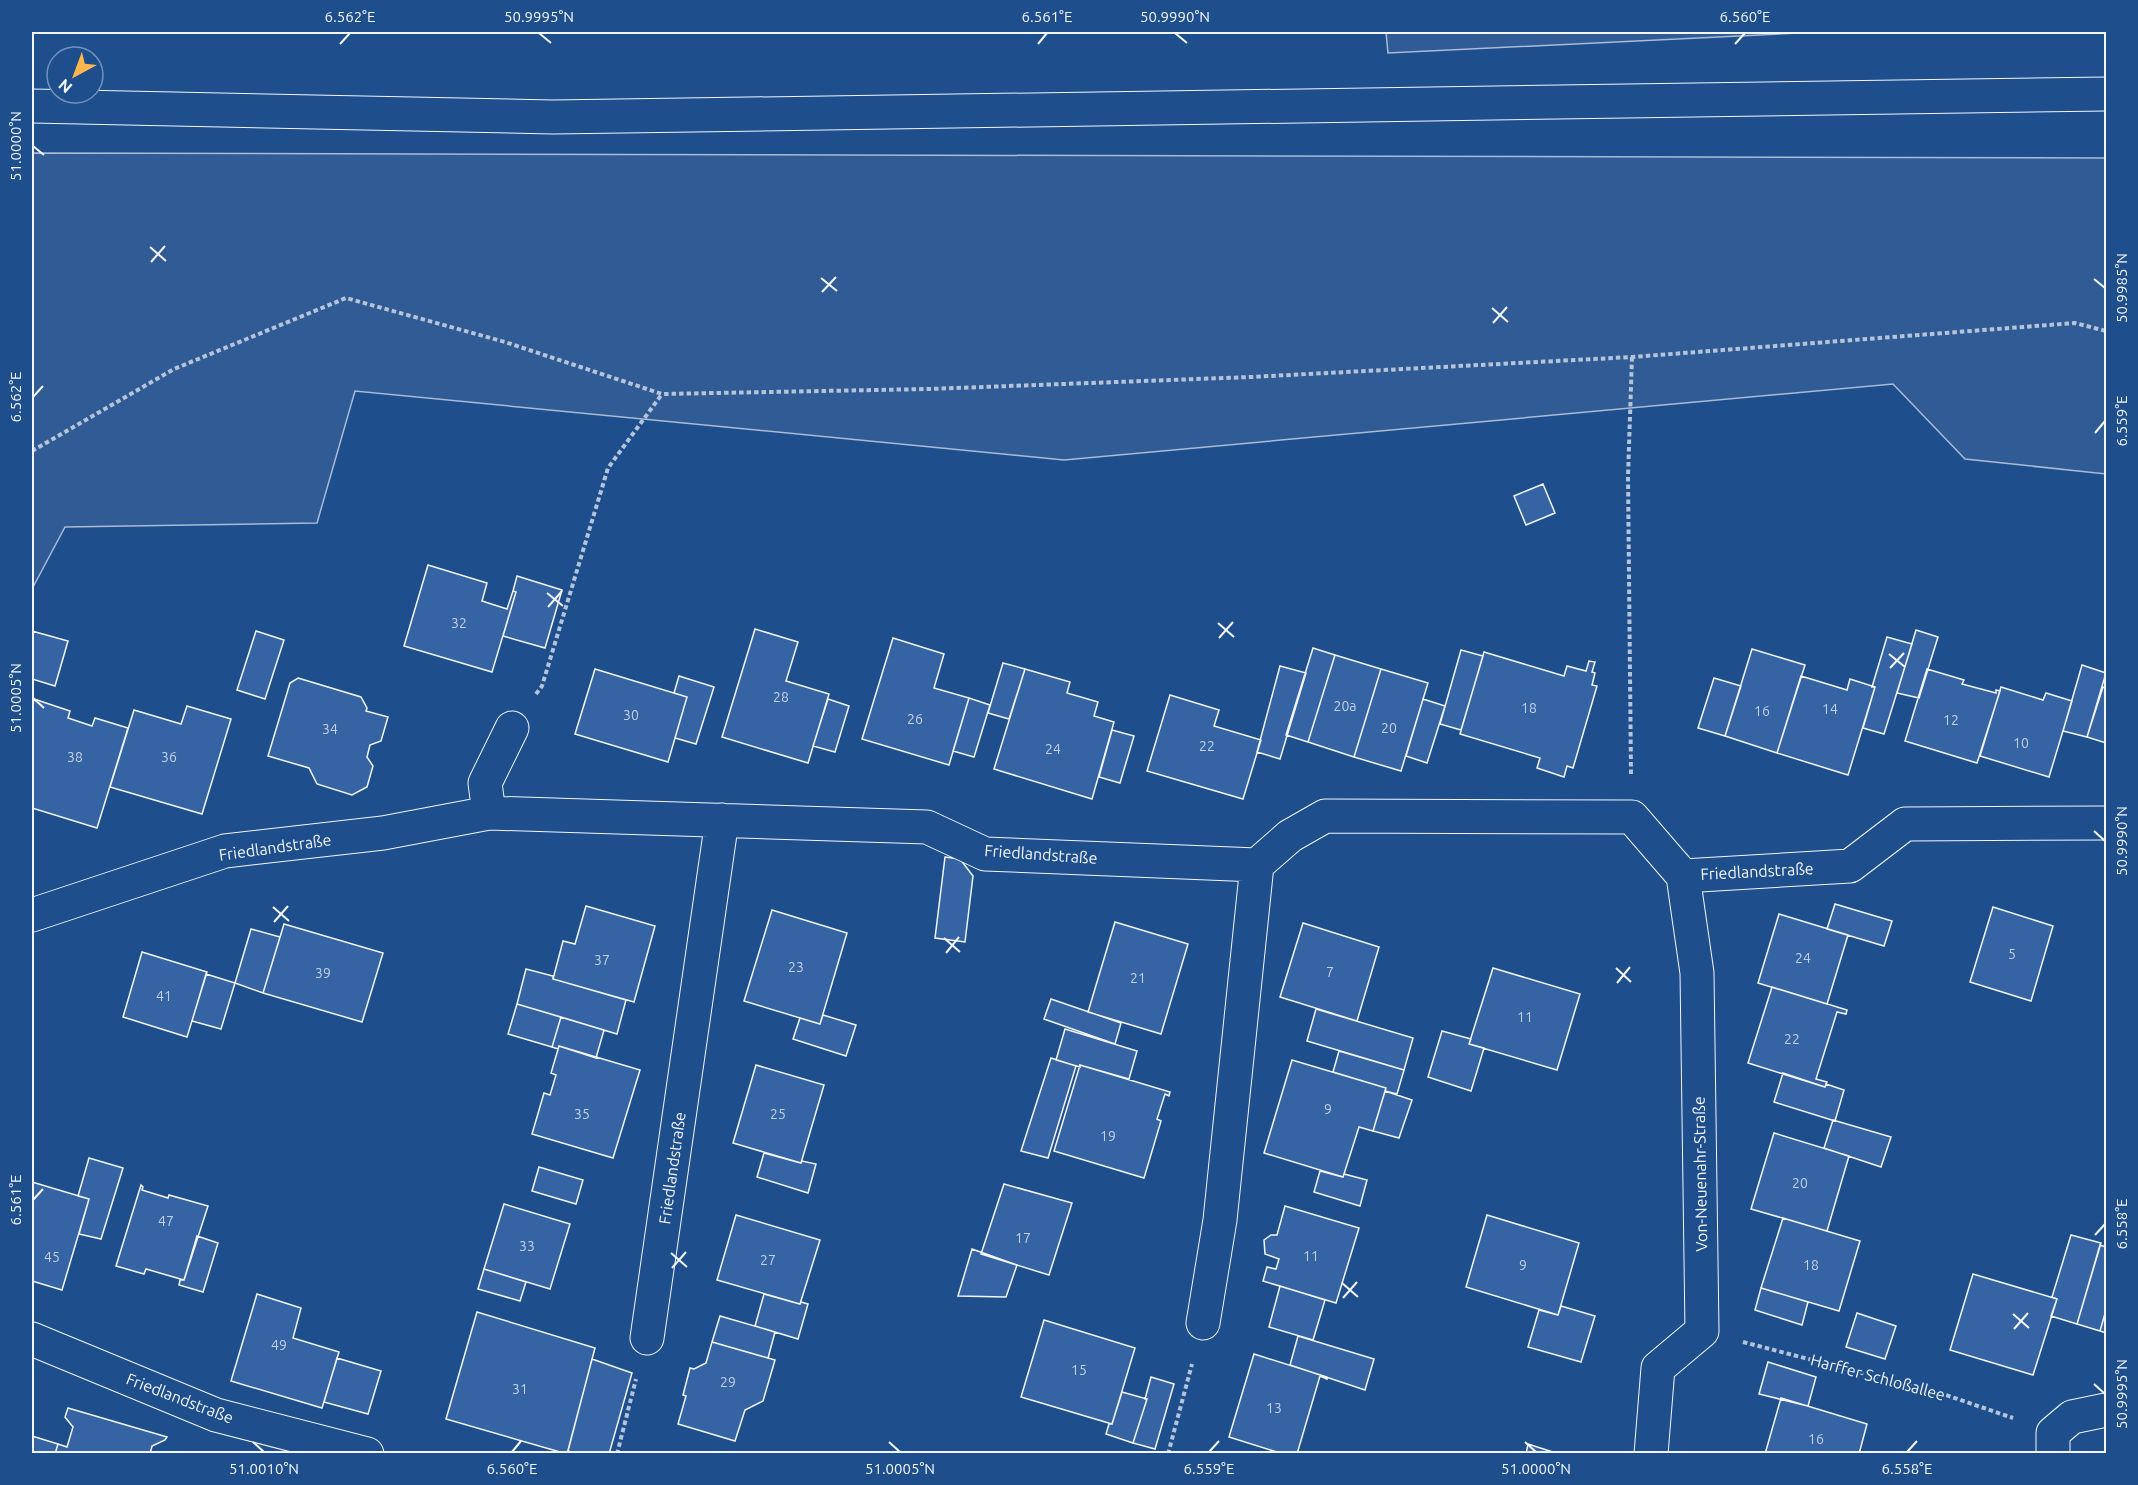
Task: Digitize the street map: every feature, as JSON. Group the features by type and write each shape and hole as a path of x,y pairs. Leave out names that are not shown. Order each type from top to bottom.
{"street":[{"path":"32,106 553,117 2106,94"},
{"path":"489,813 485,783 512,728"},
{"name":"Friedlandstraße","path":"32,915 225,851 383,833 489,813 927,827 985,854 1257,865"},
{"path":"1203,1323 1220,1221 1257,865 1290,836 1325,816 1632,817"},
{"name":"Friedlandstraße","path":"1632,817 1683,876 1850,866 1905,824 2106,823"},
{"name":"Friedlandstraße","path":"647,1338 722,820"},
{"name":"Von-Neuenahr-Straße","path":"1683,876 1697,973 1702,1331"},
{"path":"1651,1454 1658,1368 1702,1331"},
{"name":"Friedlandstraße","path":"32,1339 290,1444 367,1454"},
{"path":"2053,1443 2072,1417 2106,1410"}],"path":[{"path":"32,451 174,369 346,298 505,342 662,394 929,389 1251,377 1632,357 2075,323 2106,331"},
{"path":"1632,357 1628,476 1632,817"},
{"path":"512,728 542,686 608,468 662,394"},
{"path":"1167,1454 1203,1323"},
{"name":"Harffer Schloßallee","path":"1702,1331 1943,1394 2053,1443"},
{"path":"617,1454 647,1338"}],"shaded area":[{"path":"1386,32 1821,32 1388,53"},
{"path":"32,153 2106,158 2106,474 1965,459 1893,384 1064,460 355,391 317,523 65,527 32,589"}],"building":[{"path":"1543,484 1555,513 1526,525 1514,496"},
{"path":"428,565 487,583 482,601 507,609 513,591 516,592 492,672 404,646"},
{"path":"517,576 562,590 545,648 503,636 516,592 513,591"},
{"path":"755,629 798,642 786,681 829,694 808,763 722,737"},
{"path":"1916,630 1938,637 1919,698 1897,693"},
{"path":"32,631 68,641 55,686 32,679"},
{"path":"256,631 284,640 265,699 237,690"},
{"path":"1887,637 1912,644 1884,734 1863,728"},
{"path":"893,638 944,654 934,688 969,698 949,765 862,739"},
{"path":"1313,648 1335,655 1308,742 1286,735"},
{"path":"1752,649 1805,665 1777,753 1725,736"},
{"path":"1461,650 1483,656 1461,730 1440,724"},
{"path":"1484,652 1564,676 1567,666 1586,671 1589,661 1595,662 1592,685 1597,686 1573,768 1567,766 1564,777 1537,768 1540,758 1460,734"},
{"path":"1335,655 1381,669 1354,757 1308,742"},
{"path":"1003,663 1025,669 1009,719 988,713"},
{"path":"2082,665 2106,673 2087,737 2063,731"},
{"path":"1280,666 1306,673 1280,759 1257,752"},
{"path":"595,669 687,697 668,762 575,734"},
{"path":"1025,669 1070,682 1067,693 1098,702 1094,716 1114,722 1092,799 994,769"},
{"path":"1381,669 1428,683 1401,771 1354,757"},
{"path":"1927,669 1964,680 1962,684 1996,693 1996,690 2000,691 1977,763 1905,741"},
{"path":"679,676 714,687 696,744 675,738 687,697 674,693"},
{"path":"1801,676 1847,690 1850,679 1875,687 1848,775 1777,753"},
{"path":"298,678 361,697 367,708 366,711 388,717 381,741 370,745 367,757 373,766 367,787 352,795 317,784 309,768 268,756 290,683"},
{"path":"1714,678 1741,686 1725,736 1698,728"},
{"path":"2001,687 2043,700 2046,693 2072,701 2049,777 1980,756"},
{"path":"2103,687 2106,688 2106,743 2087,737"},
{"path":"1170,695 1219,710 1214,726 1261,740 1243,799 1147,771"},
{"path":"969,698 990,705 974,757 953,751"},
{"path":"34,699 70,711 68,718 92,726 95,718 128,728 97,828 32,808 32,708"},
{"path":"828,699 849,706 835,752 813,746"},
{"path":"1423,699 1445,706 1427,763 1406,756"},
{"path":"187,706 231,719 202,814 110,787 134,710 181,724"},
{"path":"1112,730 1134,736 1120,783 1099,777"},
{"path":"945,857 960,859 973,876 965,942 935,938"},
{"path":"1835,904 1892,921 1884,946 1827,929"},
{"path":"586,906 655,926 634,1002 553,979 563,941 575,944"},
{"path":"1993,907 2053,926 2031,1001 1970,982"},
{"path":"772,910 847,933 820,1024 744,1001"},
{"path":"1779,914 1848,935 1827,1004 1758,983"},
{"path":"1115,922 1188,944 1161,1034 1088,1012"},
{"path":"1303,923 1379,947 1357,1021 1280,997"},
{"path":"284,924 383,953 362,1022 263,993"},
{"path":"251,929 280,937 263,993 235,983"},
{"path":"142,952 207,972 187,1037 123,1017"},
{"path":"1493,968 1580,994 1557,1070 1469,1044"},
{"path":"526,969 626,1000 617,1034 517,1004"},
{"path":"206,974 235,983 221,1029 192,1021"},
{"path":"1772,987 1847,1010 1846,1014 1837,1012 1816,1079 1827,1082 1825,1087 1748,1063"},
{"path":"1051,999 1121,1023 1115,1044 1044,1019"},
{"path":"517,1004 561,1017 552,1047 508,1034"},
{"path":"1316,1009 1413,1038 1404,1070 1307,1041"},
{"path":"823,1015 856,1025 846,1056 793,1039 800,1018 820,1024"},
{"path":"561,1017 604,1030 596,1058 559,1046 558,1049 552,1047"},
{"path":"1065,1029 1137,1051 1129,1079 1056,1060"},
{"path":"1442,1031 1471,1039 1469,1044 1484,1048 1471,1091 1428,1077"},
{"path":"559,1046 640,1070 613,1158 532,1134 544,1093 550,1095 556,1075 551,1073"},
{"path":"1339,1051 1404,1070 1397,1094 1385,1091 1386,1088 1333,1072"},
{"path":"1051,1058 1076,1066 1048,1158 1021,1151"},
{"path":"1292,1060 1386,1088 1373,1131 1359,1127 1343,1177 1264,1153"},
{"path":"756,1065 824,1085 801,1163 733,1143"},
{"path":"1080,1065 1170,1092 1169,1096 1165,1094 1157,1119 1161,1121 1144,1178 1054,1151"},
{"path":"1783,1073 1825,1087 1826,1084 1844,1090 1835,1121 1774,1102"},
{"path":"1385,1091 1412,1100 1399,1138 1373,1131"},
{"path":"1833,1120 1891,1137 1881,1167 1824,1148"},
{"path":"1774,1133 1849,1156 1827,1231 1751,1209"},
{"path":"764,1153 801,1163 802,1161 816,1164 808,1193 757,1177"},
{"path":"89,1158 123,1168 101,1239 79,1234 89,1199 78,1196"},
{"path":"539,1167 583,1180 576,1204 532,1191"},
{"path":"1320,1171 1367,1180 1360,1206 1314,1192"},
{"path":"32,1182 89,1199 62,1290 32,1281"},
{"path":"1004,1184 1072,1203 1049,1275 981,1254"},
{"path":"141,1185 142,1190 208,1206 184,1280 146,1269 144,1274 116,1266"},
{"path":"504,1204 570,1224 550,1289 484,1269"},
{"path":"1285,1206 1359,1228 1336,1303 1263,1281 1267,1267 1276,1269 1279,1259 1265,1254 1264,1240 1271,1235 1277,1235"},
{"path":"736,1215 820,1240 800,1304 717,1280"},
{"path":"1487,1215 1579,1243 1558,1315 1466,1287"},
{"path":"1783,1218 1860,1241 1839,1311 1761,1288"},
{"path":"2071,1235 2101,1243 2077,1324 2051,1316 2057,1299 2052,1297"},
{"path":"197,1236 218,1243 203,1292 179,1285 180,1280 184,1280"},
{"path":"2100,1245 2106,1247 2106,1310 2100,1331 2077,1324"},
{"path":"972,1249 1017,1265 1006,1297 958,1296"},
{"path":"484,1269 526,1282 520,1301 478,1289"},
{"path":"1973,1274 2057,1299 2033,1375 1950,1350"},
{"path":"1280,1286 1325,1300 1313,1340 1269,1327"},
{"path":"1761,1288 1808,1302 1802,1325 1755,1310"},
{"path":"257,1294 301,1308 293,1338 339,1352 322,1408 231,1381"},
{"path":"764,1294 808,1304 798,1339 755,1326"},
{"path":"1561,1306 1595,1316 1581,1362 1528,1347 1539,1310 1558,1315"},
{"path":"2106,1310 2106,1333 2100,1331"},
{"path":"477,1312 595,1348 567,1454 446,1419"},
{"path":"1857,1313 1896,1326 1885,1359 1846,1347"},
{"path":"720,1316 775,1332 768,1358 712,1342"},
{"path":"1044,1320 1135,1348 1112,1424 1021,1397"},
{"path":"1298,1336 1374,1359 1365,1390 1290,1365"},
{"path":"712,1342 775,1360 763,1401 745,1410 735,1441 678,1424 686,1396 683,1395 690,1368 694,1369 706,1363"},
{"path":"1254,1354 1327,1377 1327,1379 1320,1376 1297,1454 1283,1454 1229,1437"},
{"path":"337,1358 381,1371 368,1414 324,1402"},
{"path":"592,1359 632,1373 609,1454 577,1454 568,1451"},
{"path":"1768,1362 1816,1377 1808,1406 1759,1394"},
{"path":"1151,1377 1174,1384 1155,1449 1133,1443 1147,1399 1145,1399"},
{"path":"1122,1392 1147,1399 1133,1443 1106,1434 1109,1424 1112,1424"},
{"path":"1781,1398 1867,1424 1859,1454 1765,1454"},
{"path":"68,1408 167,1437 152,1446 150,1454 55,1454 58,1444 67,1447 73,1427 65,1417"},
{"path":"32,1436 58,1444 55,1454 32,1454"},
{"path":"1528,1444 1559,1454 1526,1454"}]}
